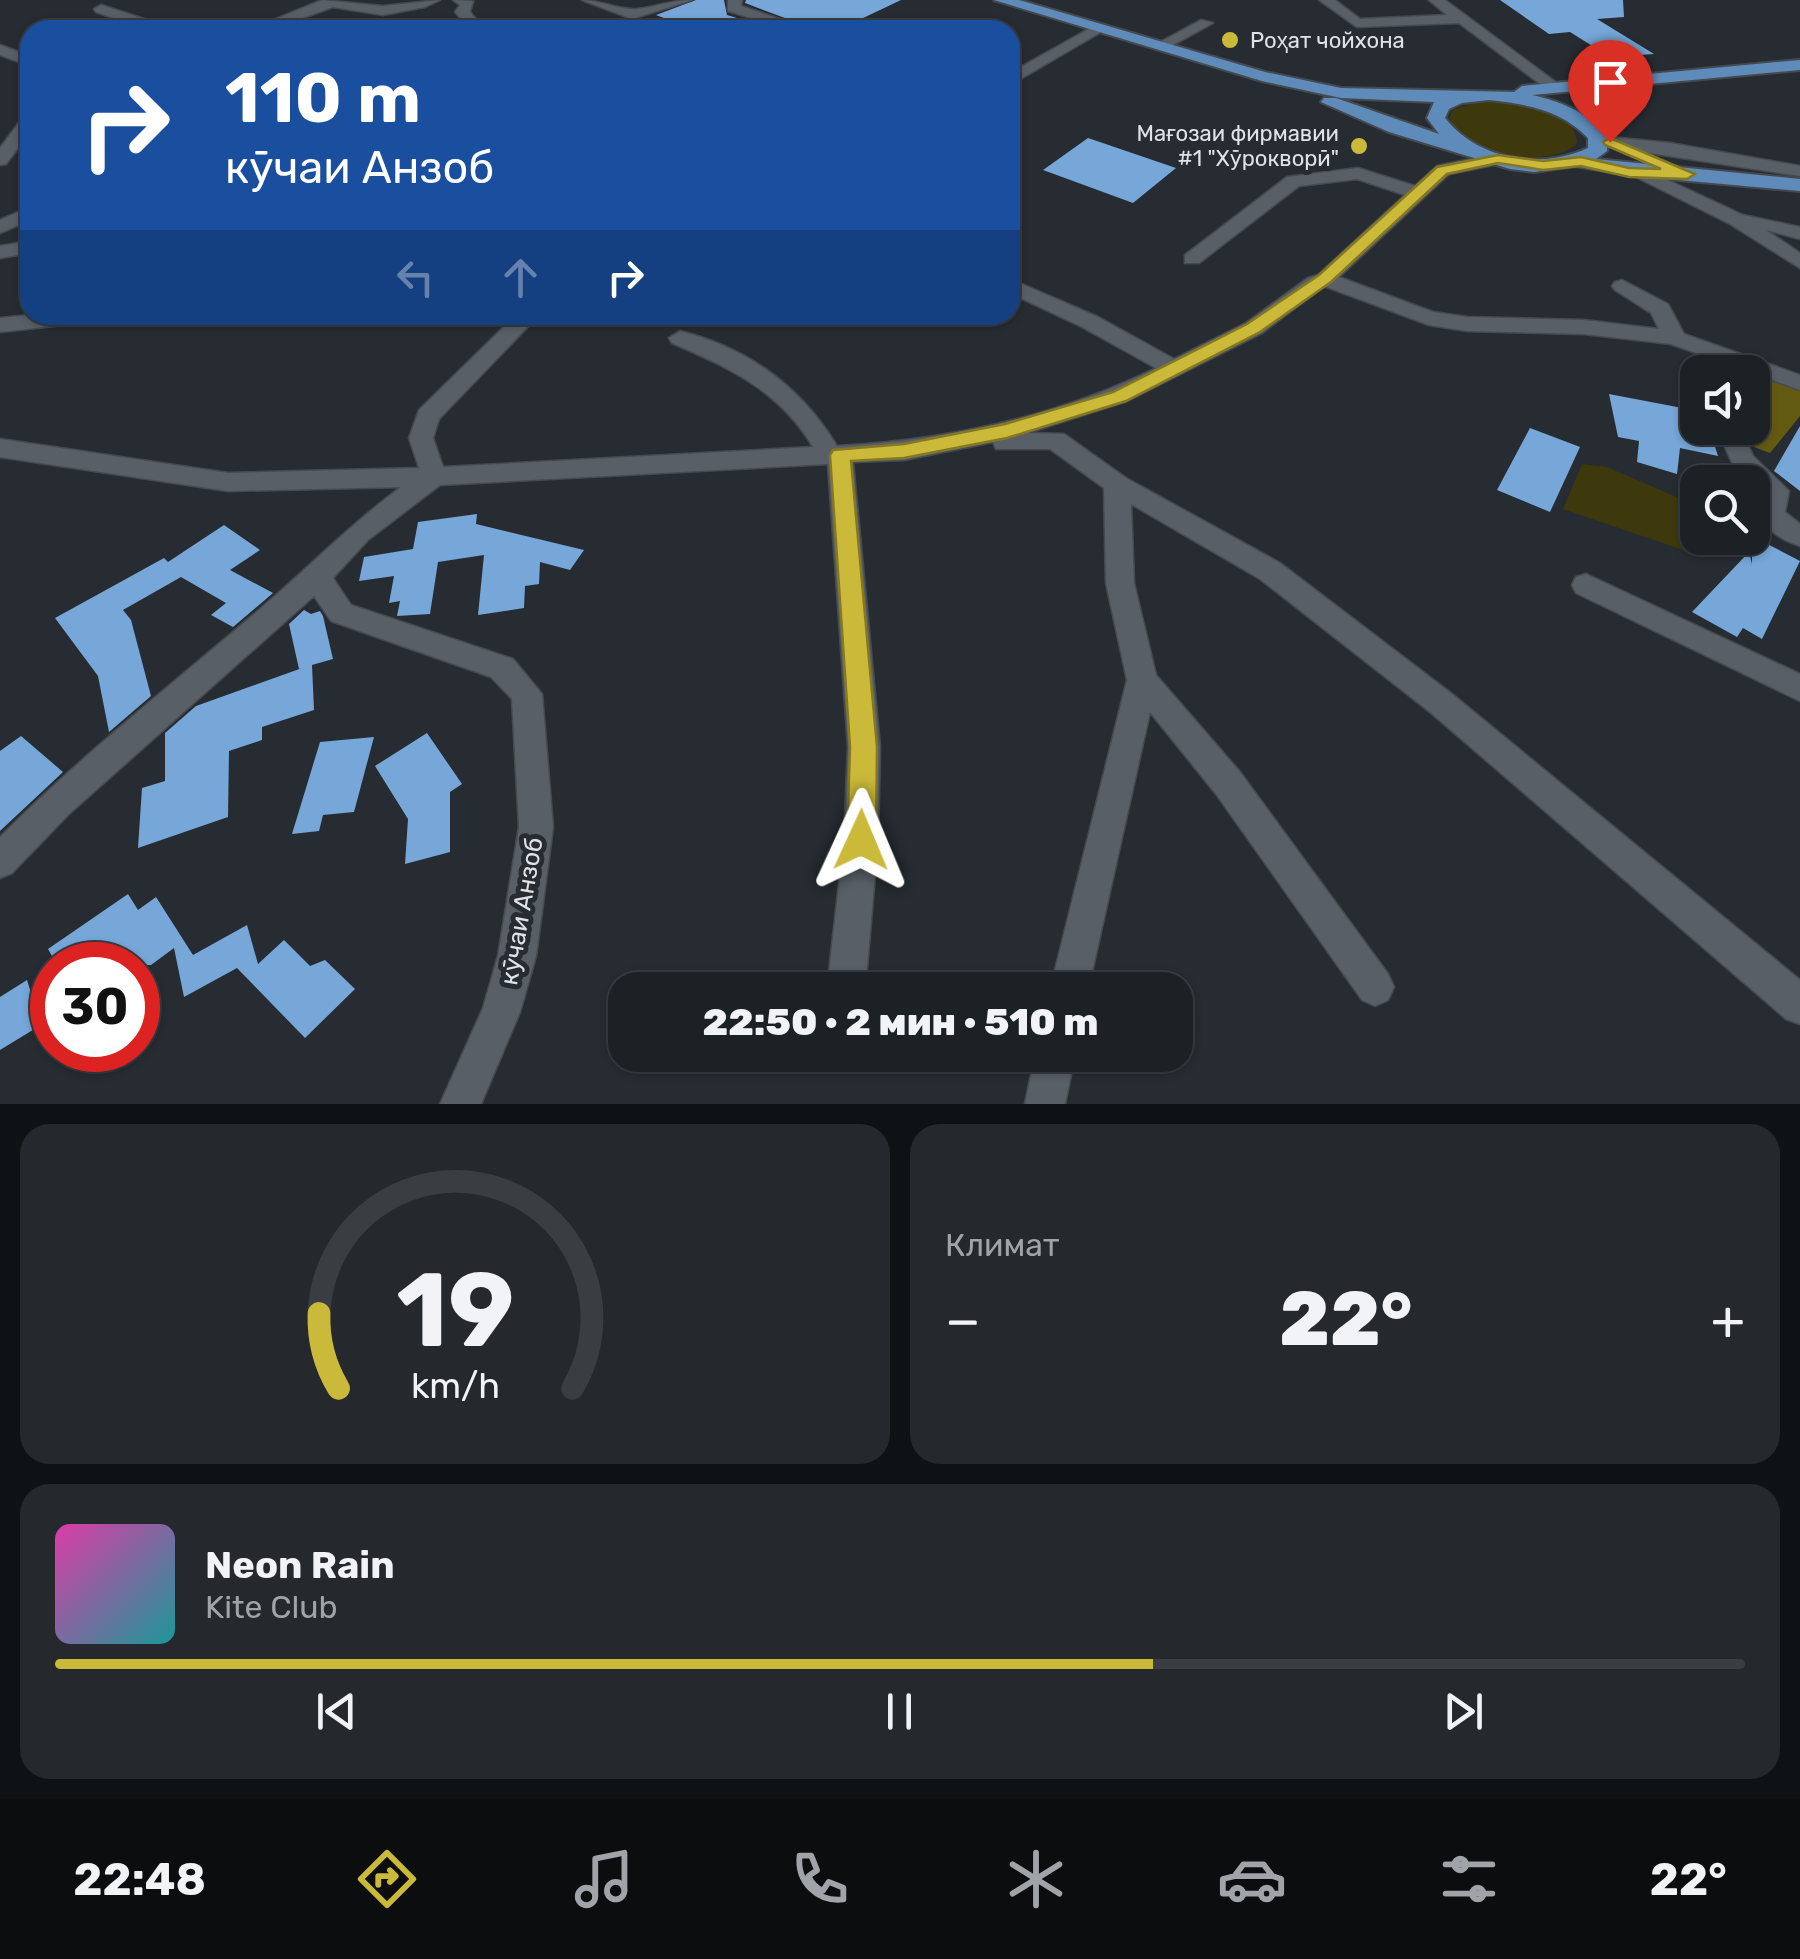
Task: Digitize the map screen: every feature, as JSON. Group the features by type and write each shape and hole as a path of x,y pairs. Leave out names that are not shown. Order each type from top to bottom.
{"main road":[{"path":"1002,0 1262,76 1358,95 1458,98 1800,65"},
{"path":"1262,76 1396,128 1445,153 1448,160 1442,170"},
{"path":"1557,88 1575,116 1604,140 1687,174"},
{"path":"1489,95 1534,101 1575,116"},
{"path":"1458,98 1441,106 1436,118 1444,132 1465,146"},
{"path":"1396,128 1498,159 1543,166 1581,162 1642,172 1711,174 1800,186"},
{"path":"1581,162 1598,151 1604,140"}],"street":[{"path":"290,20 330,1 356,10 398,12 433,0"},
{"path":"460,0 468,4 462,12 469,20"},
{"path":"589,0 632,15 684,0"},
{"path":"735,0 733,8 773,20"},
{"path":"1326,0 1357,23 1462,19"},
{"path":"1436,0 1557,88"},
{"path":"101,9 134,20"},
{"path":"1159,47 1206,23"},
{"path":"1020,74 1099,29"},
{"path":"0,160 20,133"},
{"path":"1604,140 1800,171"},
{"path":"0,448 228,482 434,476 1055,440 1120,396 1254,328 1325,278 1442,170 1498,159"},
{"path":"1642,172 1737,220 1800,262"},
{"path":"1192,259 1294,181 1358,173 1417,193"},
{"path":"1737,220 1800,233"},
{"path":"1325,278 1429,318 1467,324 1584,327 1675,338 1800,382"},
{"path":"1622,286 1660,309 1675,338"},
{"path":"1020,289 1174,369"},
{"path":"434,476 421,438 428,416 518,325"},
{"path":"680,338 770,378 811,420 835,455 864,747 861,840 848,972"},
{"path":"904,451 1007,431 1120,396"},
{"path":"1055,440 1117,484 1270,571 1441,703 1800,1006"},
{"path":"1736,445 1743,461 1776,491 1771,514 1776,522 1800,536"},
{"path":"0,861 57,804 317,577 358,534 434,476"},
{"path":"1073,972 1142,680 1120,583 1117,484"},
{"name":"кӯчаи Анзоб","path":"317,577 342,613 502,668 527,694 536,827 517,956 501,1012 460,1104"},
{"path":"1586,585 1800,688"},
{"path":"1142,680 1228,783 1374,986"},
{"path":"1045,1104 1052,1072"}],"shaded area":[{"path":"1479,101 1506,102 1553,114 1574,131 1577,143 1548,156 1508,155 1489,150 1457,131 1449,118 1453,110"},
{"path":"1770,379 1800,389 1800,416 1770,453 1754,447 1770,445"},
{"path":"1582,464 1607,467 1680,499 1680,549 1563,509"}],"building":[{"path":"696,0 724,0 727,15 744,20 669,20 656,15"},
{"path":"901,0 859,20 790,20 745,3"},
{"path":"1500,0 1623,0 1624,17 1597,19 1654,54 1610,57 1570,32 1549,34"},
{"path":"1088,138 1176,168 1133,203 1043,170"},
{"path":"1609,394 1680,408 1680,445 1714,445 1718,456 1680,448 1677,474 1637,462 1639,441 1618,437"},
{"path":"1800,426 1800,491 1774,471"},
{"path":"1530,428 1580,447 1550,512 1497,490"},
{"path":"477,514 476,524 584,550 570,570 540,562 539,584 525,586 524,608 478,615 484,555 438,562 430,614 397,616 400,601 389,603 394,576 359,581 364,557 413,549 418,522"},
{"path":"224,525 260,550 230,570 273,593 233,627 211,615 226,603 181,577 123,610 131,620 151,696 109,732 98,676 55,618 164,558 168,562"},
{"path":"1770,545 1800,561 1762,639 1743,628 1737,637 1692,612 1746,555 1750,555 1752,564 1752,555 1770,555"},
{"path":"304,610 311,614 320,611 323,616 333,659 312,665 314,710 262,727 262,740 229,751 228,817 138,848 142,788 165,781 165,733 196,706 305,667 299,669 289,624"},
{"path":"427,733 462,784 450,792 450,852 405,864 408,819 375,766"},
{"path":"21,736 63,772 0,831 0,751"},
{"path":"374,737 354,812 323,815 319,831 292,834 320,742"},
{"path":"128,894 138,910 156,897 193,955 247,925 258,964 284,940 310,966 325,960 355,989 305,1038 237,968 184,997 174,948 160,958 160,942 58,942"},
{"path":"27,980 30,1032 0,1050 0,997"}],"place":[{"name":"Роҳат чойхона","path":"1230,40"},
{"name":"Мағозаи фирмавии #1 \"Хӯрокворӣ\"","path":"1359,146"}],"route":[{"path":"861,840 864,747 840,455 904,451 1007,431 1120,396 1254,328 1325,278 1442,170 1498,159 1543,166 1581,162 1629,172 1687,174 1610,142"}]}
